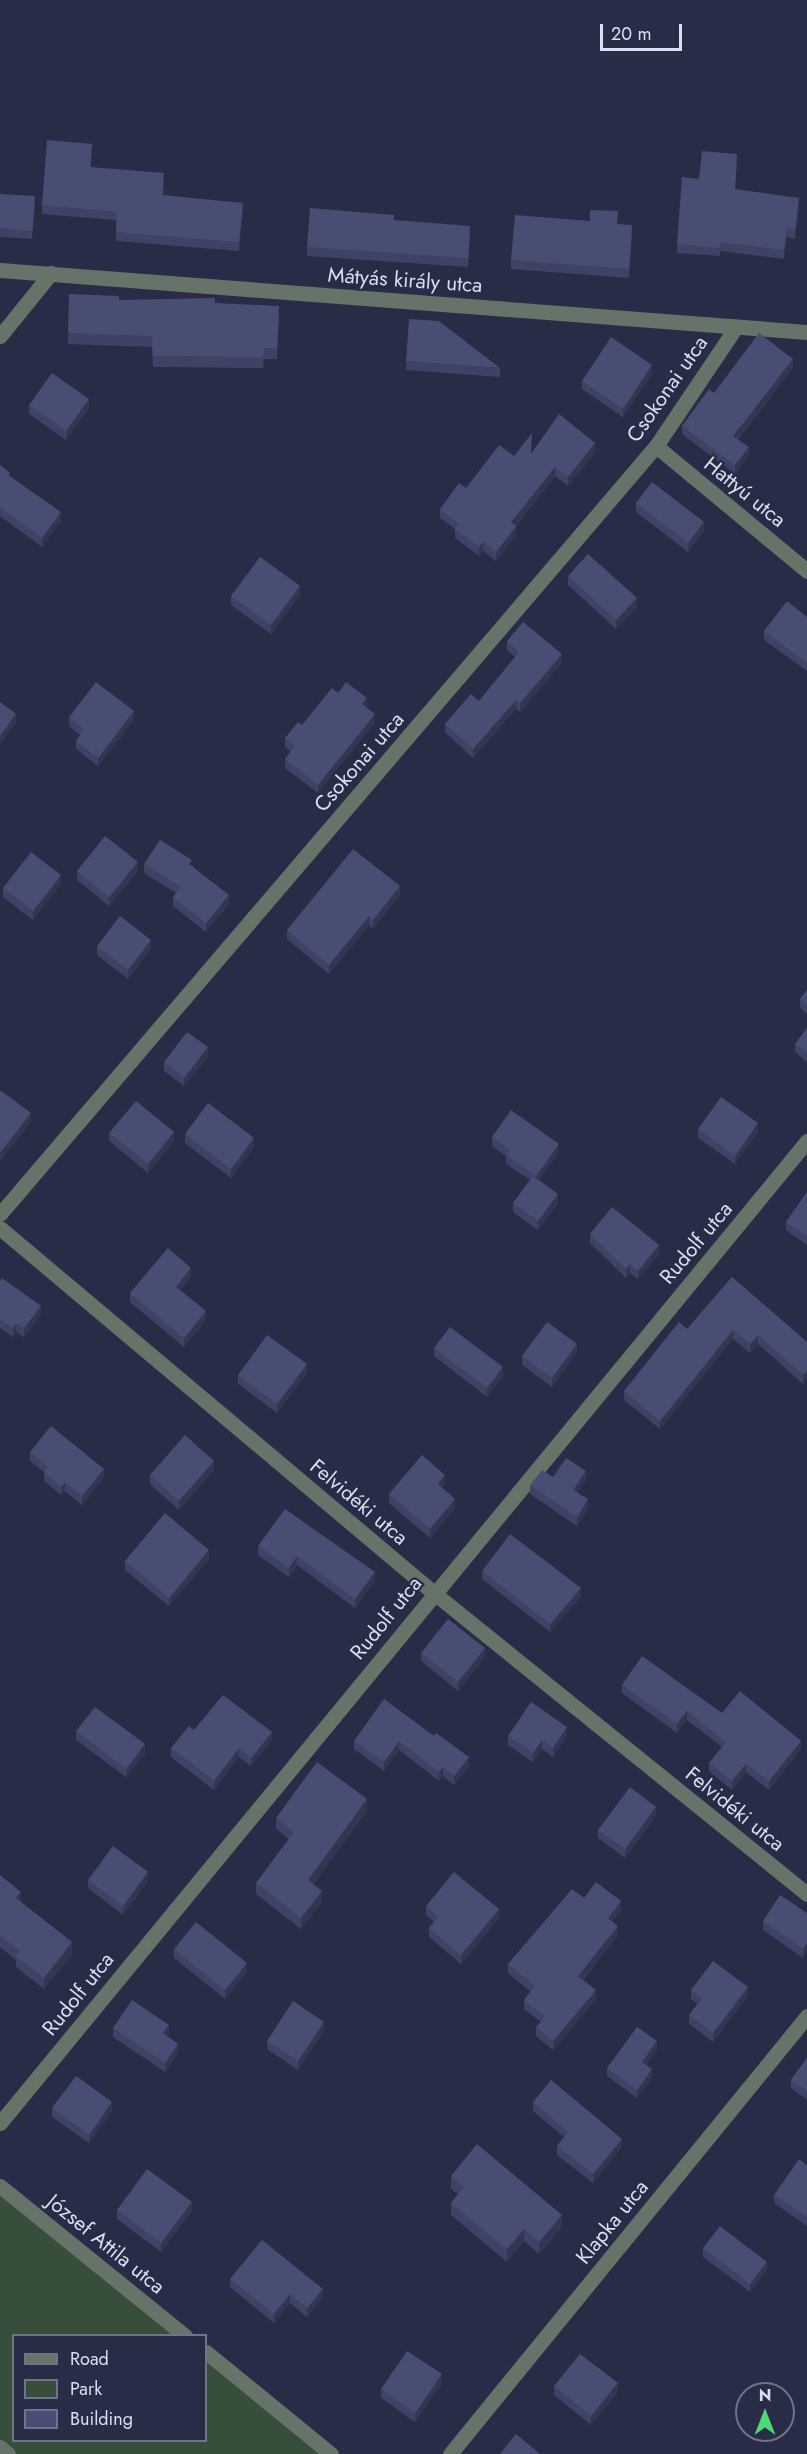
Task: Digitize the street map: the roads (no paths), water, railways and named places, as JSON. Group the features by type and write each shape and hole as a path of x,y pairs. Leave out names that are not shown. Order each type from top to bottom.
{"street":[{"name":"Mátyás király utca","path":"0,270 807,332"},
{"path":"0,336 51,273"},
{"name":"Csokonai utca","path":"0,1214 656,446 736,327"},
{"name":"Hattyú utca","path":"656,446 807,570"},
{"name":"Rudolf utca","path":"0,2123 807,1141"},
{"name":"Felvidéki utca","path":"0,1228 434,1593 807,1894"},
{"name":"Klapka utca","path":"450,2454 807,2016"},
{"name":"József Attila utca","path":"0,2186 183,2334"},
{"path":"207,2353 331,2454"},
{"path":"0,2447 8,2454"}]}
